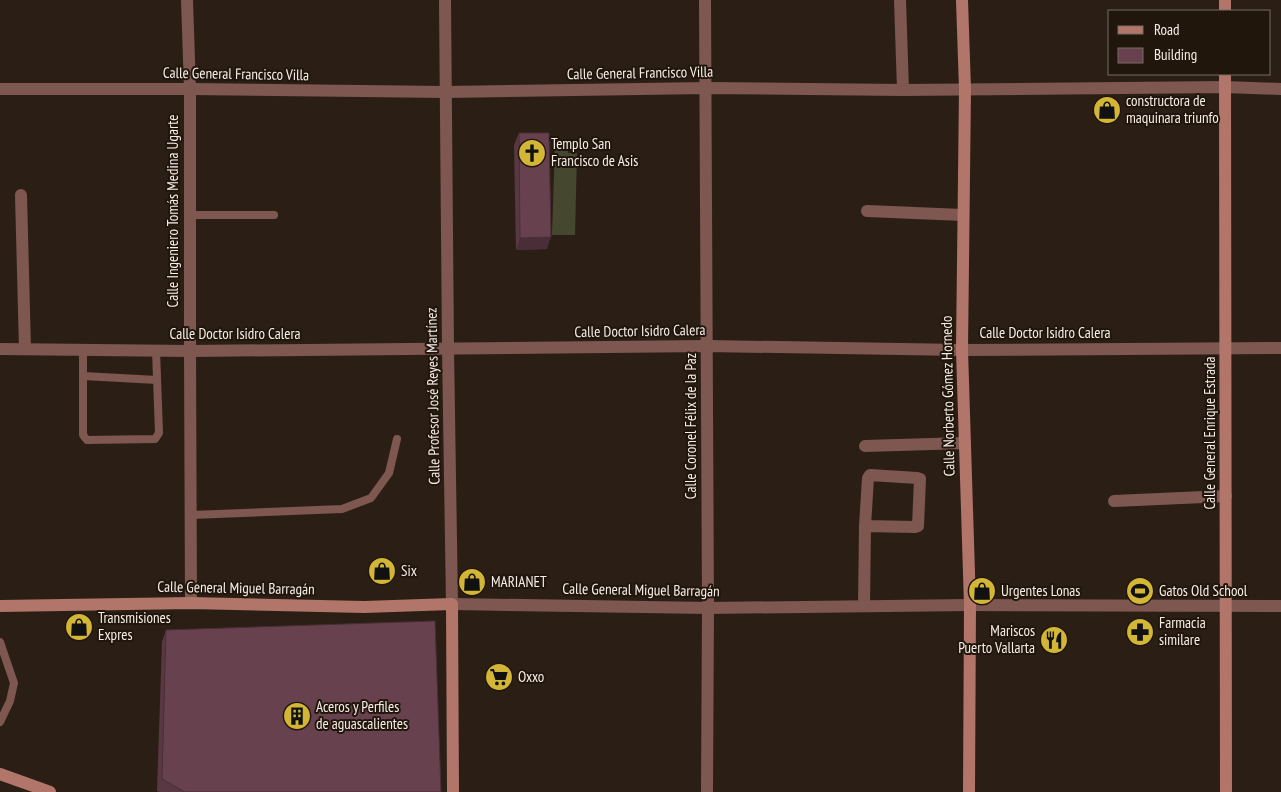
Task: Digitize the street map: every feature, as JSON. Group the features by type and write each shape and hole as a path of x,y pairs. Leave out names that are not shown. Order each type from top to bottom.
{"main road":[{"name":"Calle Norberto Gómez Hornedo","path":"962,0 965,89 962,350 970,604 969,792"},
{"name":"Calle General Enrique Estrada","path":"1226,80 1226,792"},
{"name":"Calle General Miguel Barragán","path":"0,606 191,603 364,607 452,604"},
{"name":"Calle Profesor José Reyes Martínez","path":"452,604 453,792"},
{"path":"0,774 50,792"}],"street":[{"name":"Calle Ingeniero Tomás Medina Ugarte","path":"187,0 190,89 191,603"},
{"name":"Calle Profesor José Reyes Martínez","path":"445,0 452,604"},
{"name":"Calle Coronel Félix de la Paz","path":"706,0 708,608 706,792"},
{"path":"900,0 904,90"},
{"name":"Calle General Francisco Villa","path":"0,89 446,92 706,88 904,90 1226,80 1281,89"},
{"path":"21,196 25,349"},
{"path":"867,212 963,214"},
{"name":"Calle Doctor Isidro Calera","path":"0,349 190,351 706,346 962,350 1281,348"},
{"path":"865,446 965,443"},
{"path":"864,606 865,526 868,478 870,475 920,479 918,526 865,526"},
{"path":"1114,501 1226,496"},
{"name":"Calle General Miguel Barragán","path":"452,604 708,608 970,604 1281,606"}],"lane":[{"path":"190,216 274,215"},
{"path":"84,350 83,435 87,440 155,439 159,433 156,350"},
{"path":"84,376 157,380"},
{"path":"191,515 342,509 371,498 389,473 397,439"},
{"path":"0,642 14,683 10,701 0,722"}],"green space":[{"path":"555,145 568,145 568,153 577,153 575,235 552,235"}],"building":[{"path":"519,133 549,133 551,237 520,238"},
{"name":"Aceros y Perfiles de aguascalientes","path":"435,621 441,792 185,792 162,779 166,630"}],"place":[{"name":"constructora de maquinara triunfo","path":"1107,110"},
{"name":"Templo San Francisco de Asis","path":"532,153"},
{"name":"Six","path":"382,571"},
{"name":"MARIANET","path":"472,582"},
{"name":"Urgentes Lonas","path":"982,591"},
{"name":"Gatos Old School","path":"1140,591"},
{"name":"Transmisiones Expres","path":"79,627"},
{"name":"Farmacia similare","path":"1140,632"},
{"name":"Mariscos Puerto Vallarta","path":"1054,640"},
{"name":"Oxxo","path":"499,677"},
{"name":"Aceros y Perfiles de aguascalientes","path":"297,716"}]}
